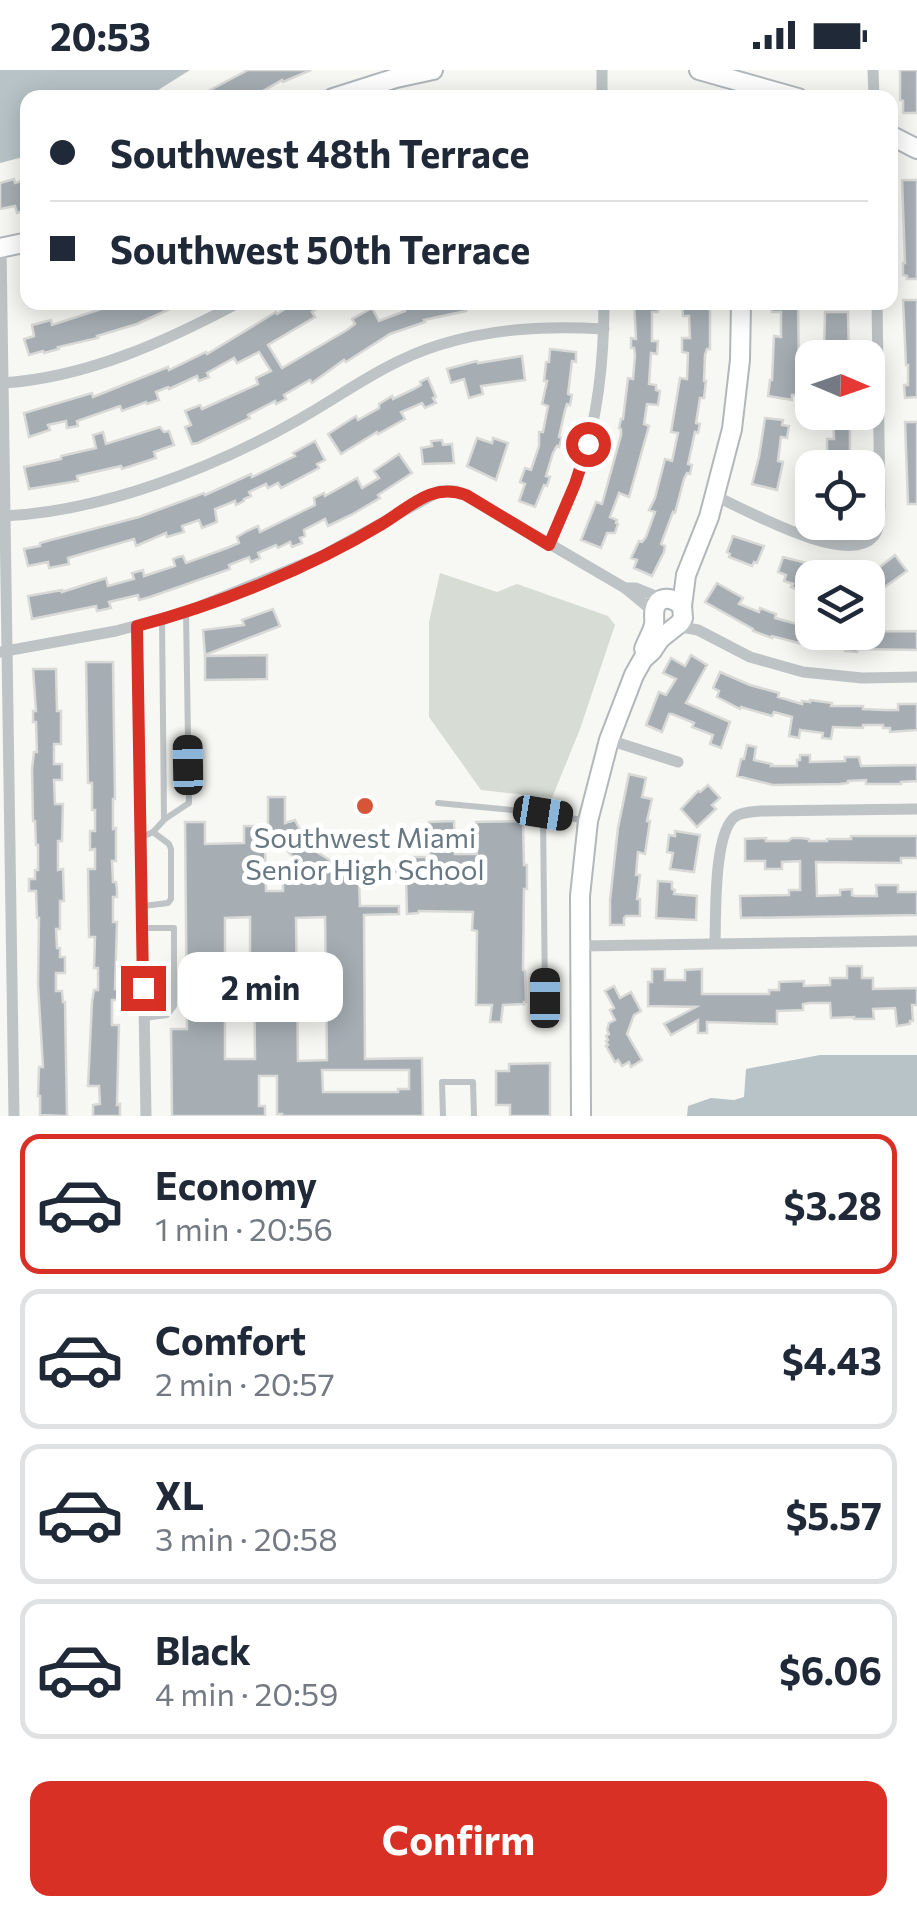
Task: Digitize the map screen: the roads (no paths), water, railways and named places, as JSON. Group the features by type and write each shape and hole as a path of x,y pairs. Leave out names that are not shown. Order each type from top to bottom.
{"street":[{"path":"358,90 434,70"},
{"path":"699,70 768,90"},
{"path":"0,248 3,652 14,1116"},
{"path":"2,383 39,380 118,358 224,310"},
{"path":"549,545 575,484 594,424 601,379 604,310"},
{"path":"581,1116 580,896 588,821 608,740 625,696 669,613 715,496 736,405 741,310"},
{"path":"715,496 828,544 855,546 870,540 878,527 880,506 877,310"},
{"path":"4,516 40,513 104,499 195,468 268,436 387,367 438,345 510,329 604,330"},
{"path":"3,652 137,626 186,612 320,557 440,490 466,495 625,588 648,606 669,613"},
{"path":"625,588 636,588 669,613 750,657 803,672 917,678"},
{"path":"137,626 147,834 142,906 146,1116"},
{"path":"608,740 678,762"},
{"path":"715,944 720,855 726,830 735,817 749,812 917,809"},
{"path":"580,946 917,940"}],"lane":[{"path":"142,906 164,905 170,899 170,849 168,844 147,834 189,803 186,612"},
{"path":"162,619 164,820"},
{"path":"438,802 588,821"},
{"path":"543,813 545,998"},
{"path":"142,928 174,928 174,1006 167,1016 143,1018"},
{"path":"443,1116 442,1082 474,1082 474,1116"}],"place":[{"name":"Southwest Miami Senior High School","path":"365,806"}]}
